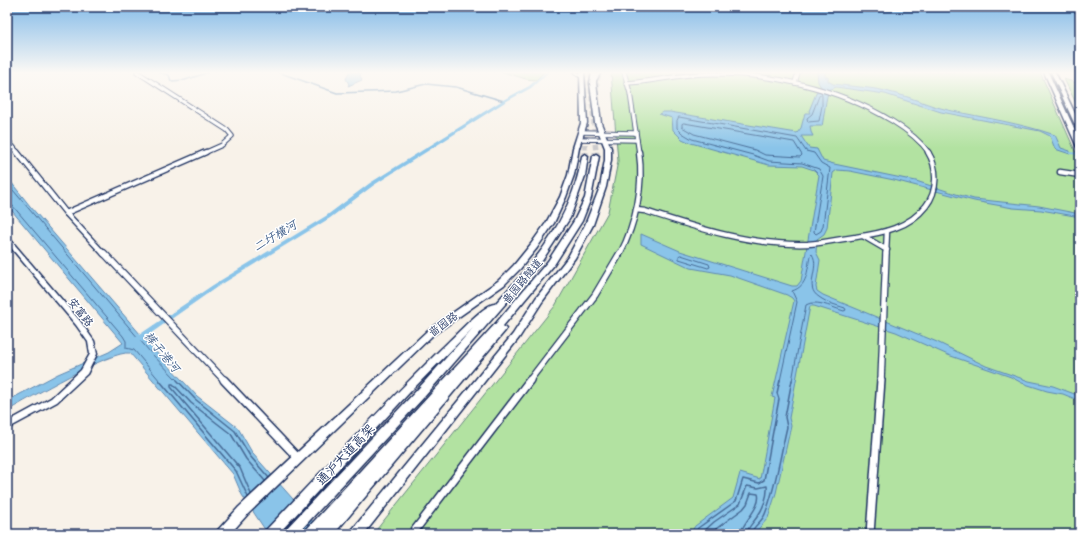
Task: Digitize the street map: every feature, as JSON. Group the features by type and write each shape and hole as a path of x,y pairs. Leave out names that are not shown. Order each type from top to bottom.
{"main road":[{"name":"啬园路","path":"222,534 243,511 430,332 485,296 517,267 550,223 563,197 571,175 576,148 584,123 583,97"},
{"path":"356,534 516,336 539,300 571,258 589,225 603,187 608,160 608,148 597,116 595,97"},
{"path":"1057,97 1080,147"},
{"path":"1066,97 1079,123 1080,129"},
{"name":"啬园路隧道","path":"421,393 537,262 566,218 582,176 585,156"},
{"name":"啬园路隧道","path":"325,529 432,400 534,284 566,242 578,221 588,198 596,156"},
{"path":"310,534 325,529 402,448 500,332 534,284"},
{"path":"270,534 406,389 471,325 514,289"},
{"name":"通沪大道高架","path":"290,534 421,393"}],"street":[{"path":"66,213 222,145 232,136 227,130 176,97"},
{"path":"412,534 589,303 602,285 623,248 636,210 641,177 630,97"},
{"path":"636,210 645,211 696,228 728,236 766,242 805,244 887,231 914,218 925,208 934,193 936,186 932,159 927,150 878,113 844,97"},
{"path":"1068,122 1079,123"},
{"path":"581,135 603,136 636,133"},
{"path":"581,135 637,140"},
{"path":"7,139 66,213 298,458"},
{"path":"1060,172 1080,176"},
{"path":"870,534 884,318 887,231"},
{"path":"863,236 887,250"},
{"name":"安富路","path":"7,239 78,323 91,341 94,354 84,372 54,400 7,426"}],"green space":[{"path":"613,97 1051,97 1080,162 1080,534 373,534 555,306 608,212 618,161"},
{"path":"1073,97 1080,97 1080,111"}],"water":[{"path":"815,97 827,97 822,126 810,126 813,136 801,136 809,148 817,149 823,161 916,181 974,199 1039,206 1080,214 1080,217 974,201 894,180 850,171 837,170 833,173 827,228 824,234 817,239 816,252 820,260 816,287 817,291 823,295 937,342 986,366 1029,381 1053,386 1080,396 1080,401 1063,394 1047,391 1022,383 1011,377 948,355 896,332 810,306 789,418 791,426 776,493 768,518 754,534 690,534 695,526 733,498 740,473 760,479 775,398 772,397 794,301 787,295 730,275 691,268 641,244 641,234 680,251 792,286 797,286 801,281 819,175 814,170 802,166 769,165 691,143 682,139 673,130 672,118 659,114 663,112 670,112 797,133 801,128 805,113 810,113 809,111"},
{"path":"895,97 908,97 941,108 1016,124 1055,135 1061,148 1070,151 1070,154 1055,149 1050,136 1040,131 941,112"},
{"path":"7,177 30,206 153,349 197,396 238,428 253,454 324,534 268,534 242,495 233,474 130,353 120,354 88,367 7,411 7,401 58,374 109,352 123,343 7,205"}],"waterway":[{"path":"491,97 504,101"},
{"name":"二圩横河","path":"135,341 215,286 328,217 372,184 511,97"},
{"path":"1071,153 1080,154"}],"tunnel":[{"path":"584,97 585,153"},
{"path":"592,97 596,153"}],"water label":[{"name":"裤子港河","path":"162,352"}]}
